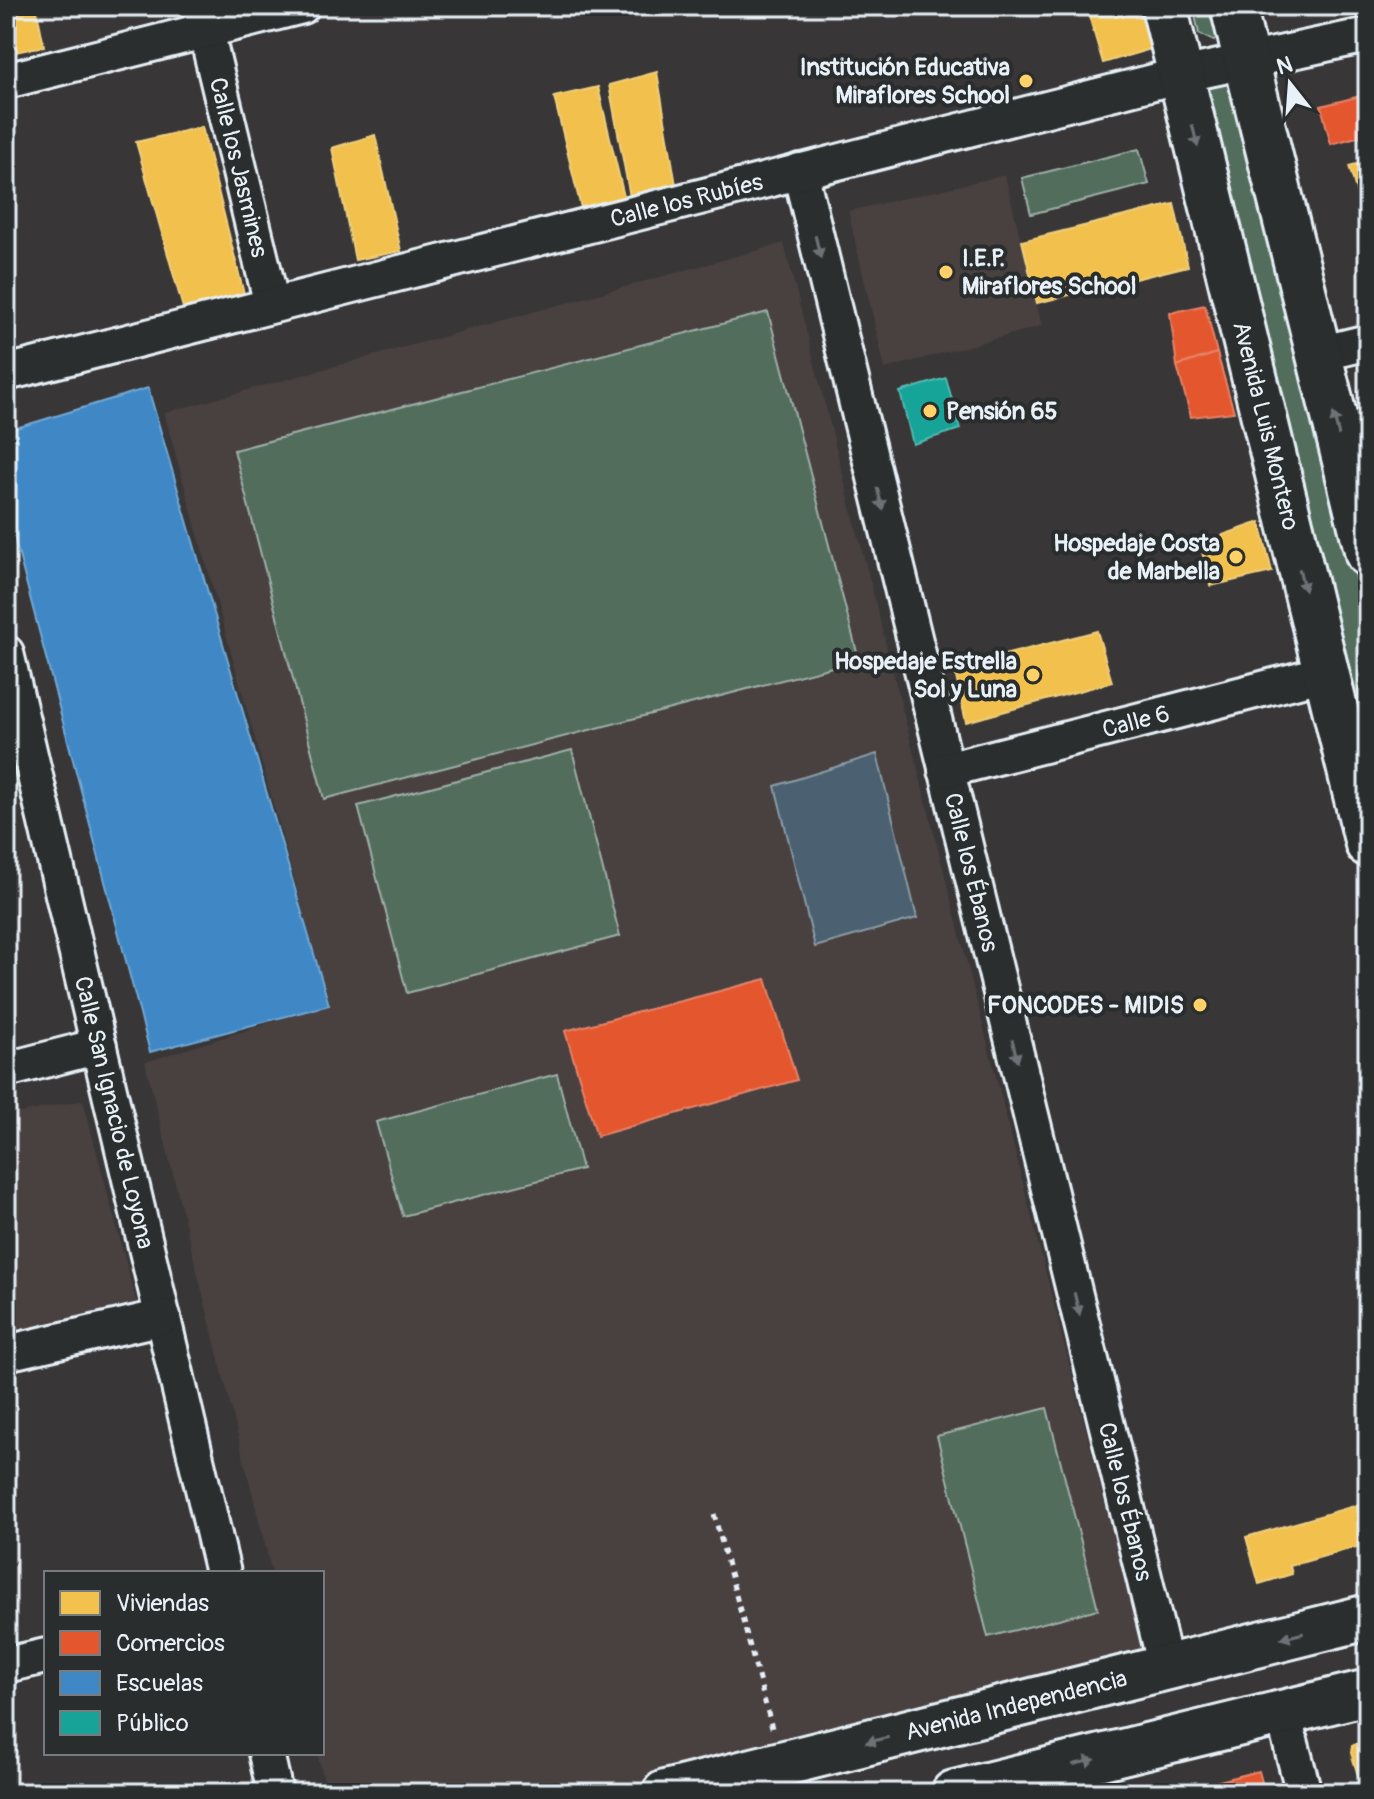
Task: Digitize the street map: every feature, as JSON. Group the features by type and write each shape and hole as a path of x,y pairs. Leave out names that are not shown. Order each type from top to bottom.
{"main road":[{"name":"Avenida Luis Montero","path":"1164,6 1368,844"},
{"path":"1233,6 1368,554"},
{"name":"Avenida Independencia","path":"665,1793 1368,1617"},
{"path":"954,1793 1368,1692"}],"street":[{"path":"6,81 203,19 302,6"},
{"name":"Calle los Jasmines","path":"203,19 272,305"},
{"name":"Calle los Rubíes","path":"6,373 1181,75 1368,35"},
{"name":"Calle los Ébanos","path":"800,171 1166,1667"},
{"path":"1319,354 1368,342"},
{"name":"Calle San Ignacio de Loyona","path":"6,653 223,1571"},
{"name":"Calle 6","path":"946,770 1325,673"},
{"path":"6,1070 99,1046"},
{"path":"6,1353 163,1317"},
{"path":"6,1665 44,1656"},
{"path":"1283,1714 1304,1793"},
{"path":"266,1755 275,1793"}],"path":[{"path":"714,1514 782,1764"}],"shaded area":[{"name":"I.E.P. Miraflores School","path":"1005,175 1042,326 885,369 848,211"},
{"path":"784,243 1145,1662 626,1793 327,1793 318,1755 324,1755 324,1571 272,1571 145,1062 329,1004 164,413"},
{"path":"83,1100 138,1308 6,1333 6,1116"}],"green space":[{"path":"1193,6 1222,6 1227,25 1214,41 1199,34"},
{"path":"1234,83 1368,626 1368,767 1209,87"},
{"path":"1139,149 1149,184 1031,214 1022,178"},
{"path":"768,312 859,660 324,799 234,450"},
{"path":"572,750 620,936 407,993 358,806"},
{"path":"557,1074 582,1169 403,1216 376,1122"},
{"path":"1047,1408 1098,1609 988,1637 937,1436"}],"water":[{"path":"877,754 917,918 815,947 775,786"}],"building: Viviendas":[{"path":"6,6 36,6 44,46 6,54"},
{"path":"1086,6 1149,6 1161,46 1103,63"},
{"path":"657,72 676,185 630,197 609,85"},
{"path":"598,87 625,201 582,212 554,97"},
{"path":"202,127 244,294 183,308 136,142"},
{"path":"375,135 401,251 355,260 332,148"},
{"path":"1368,161 1368,194 1358,197 1349,166"},
{"path":"1174,204 1188,266 1037,303 1022,241"},
{"name":"Hospedaje Costa de Marbella","path":"1260,522 1272,572 1210,586 1200,543"},
{"name":"Hospedaje Estrella Sol y Luna","path":"1097,631 1112,682 966,722 954,668"},
{"path":"1368,1502 1368,1556 1363,1545 1290,1566 1292,1574 1259,1584 1246,1537"},
{"path":"1368,1739 1368,1790 1363,1791 1351,1753 1352,1746"}],"building: Comercios":[{"path":"1368,94 1368,134 1331,144 1321,106"},
{"path":"1205,305 1217,353 1177,366 1170,313"},
{"path":"1217,353 1234,412 1191,417 1177,366"},
{"path":"766,979 797,1080 597,1136 565,1031"},
{"path":"1259,1771 1265,1793 1196,1793 1195,1787"}],"building: Escuelas":[{"path":"148,388 329,1005 150,1052 6,506 6,431"}],"building: Público":[{"name":"Pensión 65","path":"946,378 960,429 913,444 900,392"}],"place":[{"name":"Institución Educativa Miraflores School","path":"1026,81"},
{"name":"I.E.P. Miraflores School","path":"946,272"},
{"name":"Pensión 65","path":"930,411"},
{"name":"Hospedaje Costa de Marbella","path":"1236,557"},
{"name":"Hospedaje Estrella Sol y Luna","path":"1033,675"},
{"name":"FONCODES - MIDIS","path":"1200,1005"}]}
